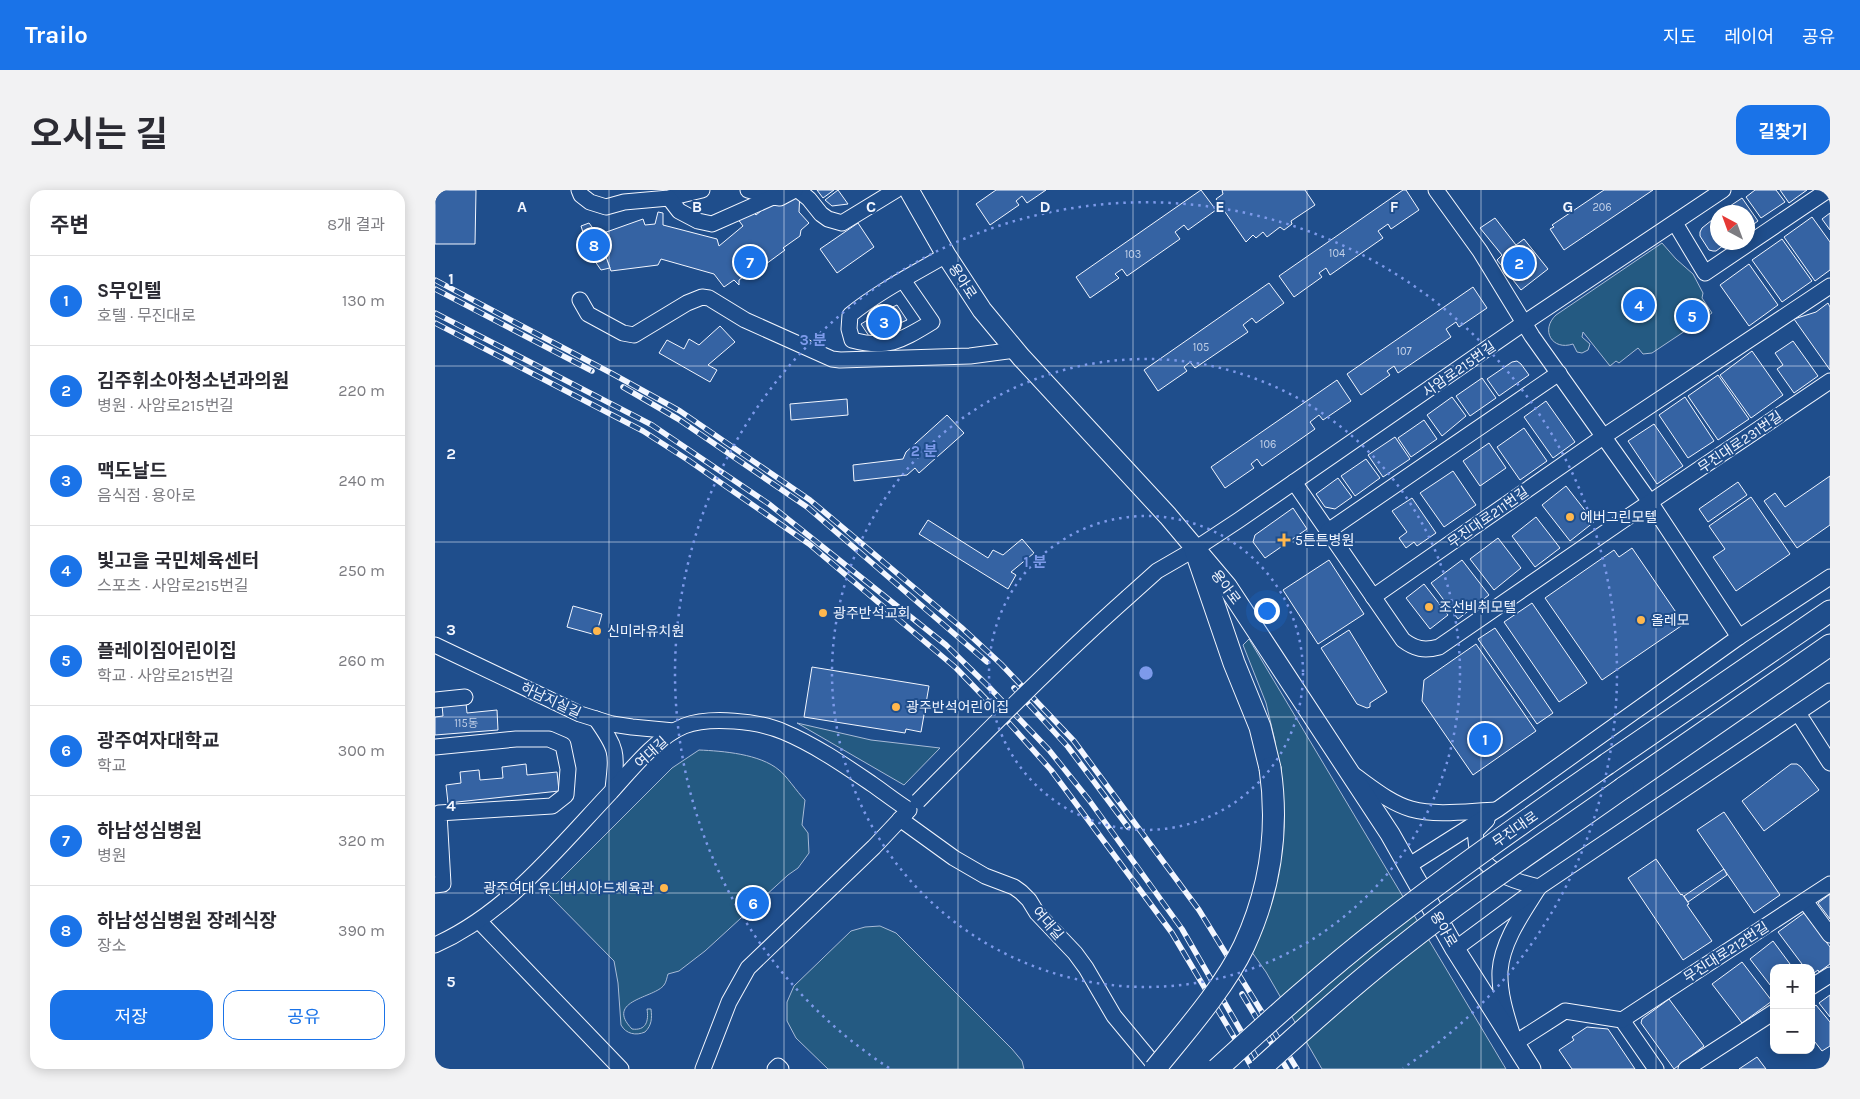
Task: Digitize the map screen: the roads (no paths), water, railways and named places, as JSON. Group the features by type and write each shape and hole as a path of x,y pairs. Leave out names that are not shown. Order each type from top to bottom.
{"highway":[{"path":"1157,1069 1208,1001 1243,947 1262,896 1274,831 1274,796 1270,768 1260,726 1234,663 1195,549"},
{"name":"무진대로","path":"1217,1069 1381,927 1452,873 1830,611"},
{"name":"무진대로","path":"1260,1069 1308,1025 1405,944 1623,788 1830,645"}],"main road":[{"name":"용아로","path":"909,190 946,255 982,310 1015,350 1168,516 1227,586 1390,834 1455,949 1531,1069"}],"street":[{"path":"579,190 581,195 590,202 606,207 624,202 669,198 702,190"},
{"path":"748,190 779,194"},
{"path":"669,198 679,212 698,221 712,224 779,194 797,190 809,199 821,214 828,219 842,223 896,190"},
{"path":"809,190 829,211 847,210 881,190"},
{"path":"1436,190 1480,251 1524,323 1650,502 1739,637"},
{"name":"사암로215번길","path":"703,1069 729,1002 748,968 874,847 1074,644 1157,571 1195,549 1524,323 1723,190"},
{"path":"1675,223 1705,273 1828,190"},
{"path":"903,280 932,322 895,342 876,345 852,340 849,330 850,315 861,306 903,280 946,255"},
{"name":"무진대로211번길","path":"1373,597 1603,437 1830,286"},
{"path":"579,300 588,314 623,333 634,335 687,303 702,297 709,298 745,320 831,359 969,356 1015,350"},
{"path":"1328,531 1559,373"},
{"name":"무진대로231번길","path":"1650,502 1830,381"},
{"path":"1294,482 1403,640 1410,646 1420,650 1439,647 1650,502"},
{"name":"무진대로","path":"1408,866 1497,810 1739,637 1830,577"},
{"name":"하남지실길","path":"435,645 580,714 632,727 674,731"},
{"path":"1455,949 1539,887 1830,691"},
{"path":"435,700 465,697"},
{"path":"1798,714 1830,763"},
{"path":"596,719 613,743 616,751 613,789"},
{"name":"여대길","path":"435,945 479,921 531,877 646,754 674,731 685,726 700,723 744,722 762,725 783,731 827,754 909,810 954,858 985,876 1014,886 1021,892 1029,900 1037,913 1075,953 1114,1016 1157,1069"},
{"path":"435,746 549,738 563,745 568,769 566,795 552,806 437,813 443,884 435,885"},
{"path":"1348,772 1386,797 1410,809 1433,812 1497,810"},
{"path":"1497,810 1475,832 1477,850 1487,864 1509,879 1539,887"},
{"name":"무진대로212번길","path":"1622,1020 1830,884"},
{"path":"1539,887 1513,929 1500,970 1503,1000 1515,1043 1565,1011 1622,1020 1656,1069"},
{"path":"1805,901 1830,935"},
{"path":"479,921 621,1069"},
{"path":"1815,984 1830,975"},
{"path":"1686,1069 1770,1015"},
{"path":"775,1069 778,1066 781,1069"}],"railway":[{"path":"435,280 680,411 810,500 961,627 1001,664 1074,741 1199,910 1297,1069"},
{"path":"435,289 592,371"},
{"path":"435,313 652,425 769,504 946,645 1049,750 1089,800 1182,929 1263,1069"},
{"path":"435,323 643,431 688,460 809,544 956,668 1051,770 1172,933 1253,1069"},
{"path":"623,387 678,419 807,507 987,662"},
{"path":"1014,688 1068,747 1128,827"},
{"path":"1242,994 1287,1069"}],"place":[{"name":"하남성심병원 장례식장","path":"594,245"},
{"name":"하남성심병원","path":"750,262"},
{"name":"김주휘소아청소년과의원","path":"1519,263"},
{"name":"빛고을 국민체육센터","path":"1639,305"},
{"name":"플레이짐어린이집","path":"1692,316"},
{"name":"맥도날드","path":"884,322"},
{"name":"에버그린모텔","path":"1570,517"},
{"name":"5튼튼병원","path":"1284,540"},
{"name":"조선비취모텔","path":"1429,607"},
{"name":"광주반석교회","path":"823,613"},
{"name":"올레모","path":"1641,620"},
{"name":"신미라유치원","path":"597,631"},
{"name":"광주반석어린이집","path":"896,707"},
{"name":"S무인텔","path":"1485,739"},
{"name":"광주여대 유니버시아드체육관","path":"664,888"},
{"name":"광주여자대학교","path":"753,903"}]}
